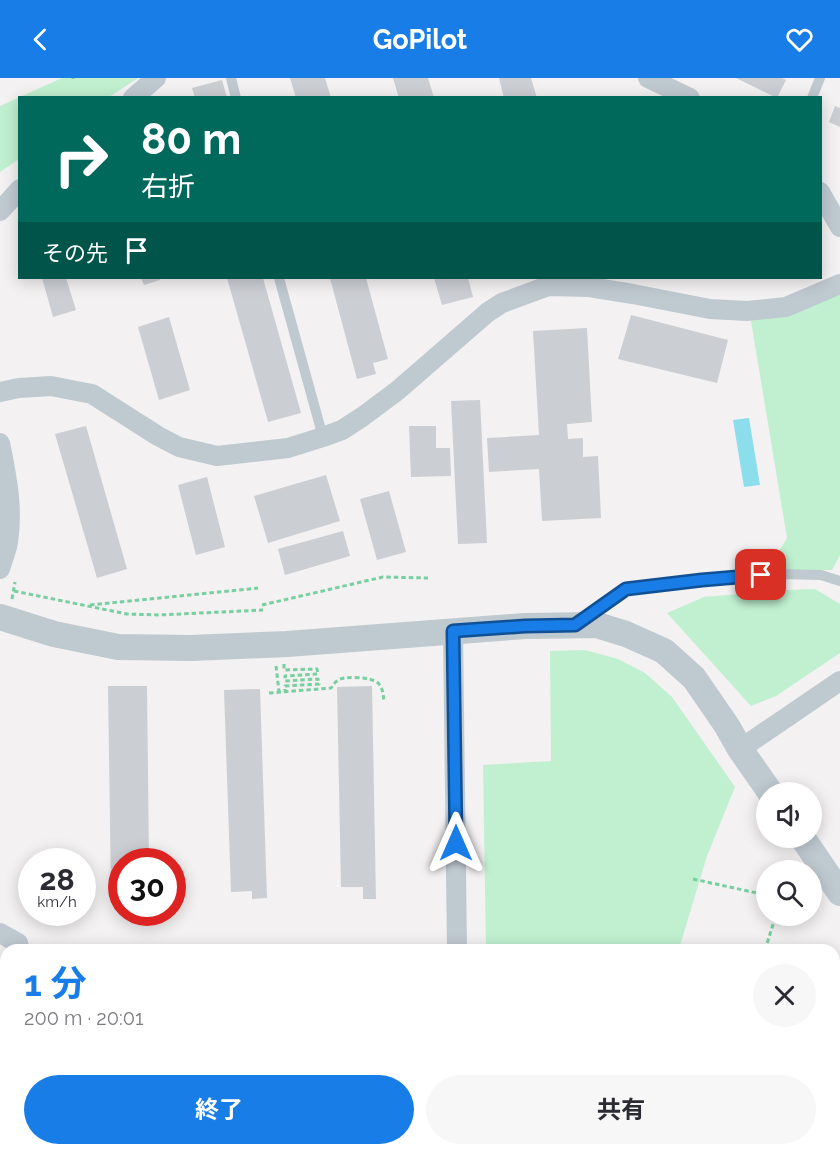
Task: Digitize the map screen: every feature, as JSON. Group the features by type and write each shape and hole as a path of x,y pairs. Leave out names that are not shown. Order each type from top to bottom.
{"street":[{"path":"135,96 156,78"},
{"path":"648,78 686,96"},
{"path":"0,211 18,191"},
{"path":"822,196 840,227"},
{"path":"0,392 51,386 92,394 179,447 217,456 288,448 323,437 362,417 397,391 488,312 502,303 548,286 589,287 710,309 747,311 786,307 840,284"},
{"path":"0,443 7,478 10,511 7,546 0,569"},
{"path":"0,617 54,634 118,647 191,648 287,644 525,626 597,625 626,634 664,651 694,678 763,782"},
{"path":"453,631 457,944"},
{"path":"740,749 840,681"},
{"path":"809,848 840,893"},
{"path":"0,933 18,944"}],"lane":[{"path":"231,78 236,96"},
{"path":"813,96 820,78"},
{"path":"279,279 323,437"},
{"path":"575,625 626,589 781,574 821,575 840,581"}],"path":[{"path":"262,605 383,578 428,578"},
{"path":"85,606 258,588"},
{"path":"14,591 127,614 159,615 263,610"},
{"path":"276,662 279,692"},
{"path":"284,662 284,670 317,669 318,674 285,676 285,681 318,679 319,684 285,686 285,692"},
{"path":"269,693 331,688 337,680 343,678 372,679 382,689 384,701"},
{"path":"693,879 756,893"},
{"path":"767,944 773,926"}],"green space":[{"path":"62,78 138,78 111,96 22,96"},
{"path":"18,98 18,160 0,172 0,106"},
{"path":"840,291 840,555 832,570 771,570 787,538 751,321 782,313"},
{"path":"815,589 840,604 840,653 776,696 751,706 667,613 704,597"},
{"path":"585,650 618,659 645,673 672,697 735,787 707,856 681,944 486,944 483,765 551,761 550,651"}],"water":[{"path":"749,418 760,485 744,487 733,420"}],"building":[{"path":"290,78 325,78 330,96 295,96"},
{"path":"393,78 428,78 433,96 398,96"},
{"path":"499,78 531,78 536,96 504,96"},
{"path":"736,78 782,78 786,80 778,96 773,96"},
{"path":"222,80 226,96 194,96 192,88"},
{"path":"835,106 840,108 840,127 829,122"},
{"path":"42,279 66,279 76,310 53,317"},
{"path":"141,279 160,280 144,285"},
{"path":"227,279 263,279 301,413 268,422"},
{"path":"330,279 366,279 388,359 373,363 376,374 357,379"},
{"path":"434,279 468,279 473,297 442,305"},
{"path":"631,315 728,340 717,383 618,359"},
{"path":"169,317 190,390 159,400 138,327"},
{"path":"587,328 592,422 567,424 568,439 583,438 583,457 598,456 601,518 542,521 539,469 489,472 487,438 539,435 533,331"},
{"path":"480,400 487,543 458,544 451,401"},
{"path":"86,426 127,569 97,578 55,434"},
{"path":"409,426 436,426 436,448 450,448 451,476 411,477"},
{"path":"326,475 340,521 268,543 254,496"},
{"path":"207,477 225,547 196,555 178,485"},
{"path":"389,491 406,552 377,560 360,499"},
{"path":"343,531 350,556 285,575 278,549"},
{"path":"108,686 147,686 149,848 110,848"},
{"path":"372,686 376,899 363,899 363,887 341,887 337,687"},
{"path":"260,689 267,898 252,899 252,891 231,892 224,690"}],"route":[{"path":"456,843 453,631 575,625 626,589 761,575"}]}
